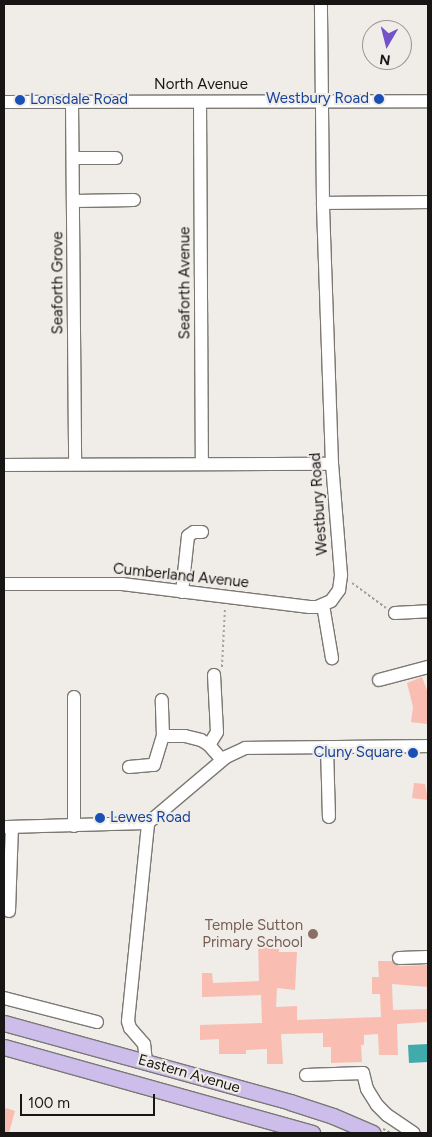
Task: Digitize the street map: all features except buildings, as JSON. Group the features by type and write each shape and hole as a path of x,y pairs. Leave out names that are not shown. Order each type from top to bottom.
{"main road":[{"name":"Eastern Avenue","path":"4,1023 290,1102 333,1116 373,1133"},
{"name":"Eastern Avenue","path":"4,1047 312,1133"}],"street":[{"name":"Westbury Road","path":"321,4 323,203 332,464 341,578"},
{"name":"North Avenue","path":"4,102 428,101"},
{"name":"Seaforth Grove","path":"72,102 75,464"},
{"name":"Seaforth Avenue","path":"200,102 202,464"},
{"path":"73,158 116,158"},
{"path":"74,201 134,200"},
{"path":"323,203 428,202"},
{"path":"4,465 332,464"},
{"path":"182,592 188,536 191,532 202,532"},
{"path":"332,658 323,605 336,595 341,578"},
{"name":"Cumberland Avenue","path":"4,584 114,584 310,607 323,605"},
{"path":"394,613 428,611"},
{"path":"379,680 428,667"},
{"path":"209,745 216,732 214,675"},
{"path":"74,697 74,826"},
{"path":"129,767 153,767 163,736 162,700"},
{"path":"163,736 194,738 209,745 222,760"},
{"path":"22,914 6,910 8,827 148,823 222,760 245,748 428,746"},
{"path":"327,747 329,817"},
{"path":"146,1062 144,1044 130,1028 128,1021 148,823"},
{"path":"399,958 428,956"},
{"path":"4,998 97,1022"},
{"path":"306,1075 363,1073 367,1089 377,1105 387,1115 414,1133"}],"path":[{"path":"341,578 394,613"}],"water":[{"path":"428,1044 428,1062 409,1063 408,1045"}],"place":[{"name":"Westbury Road","path":"379,99"},
{"name":"Lonsdale Road","path":"20,100"},
{"name":"Cluny Square","path":"413,753"},
{"name":"Lewes Road","path":"100,818"},
{"name":"Temple Sutton Primary School","path":"313,934"}]}
